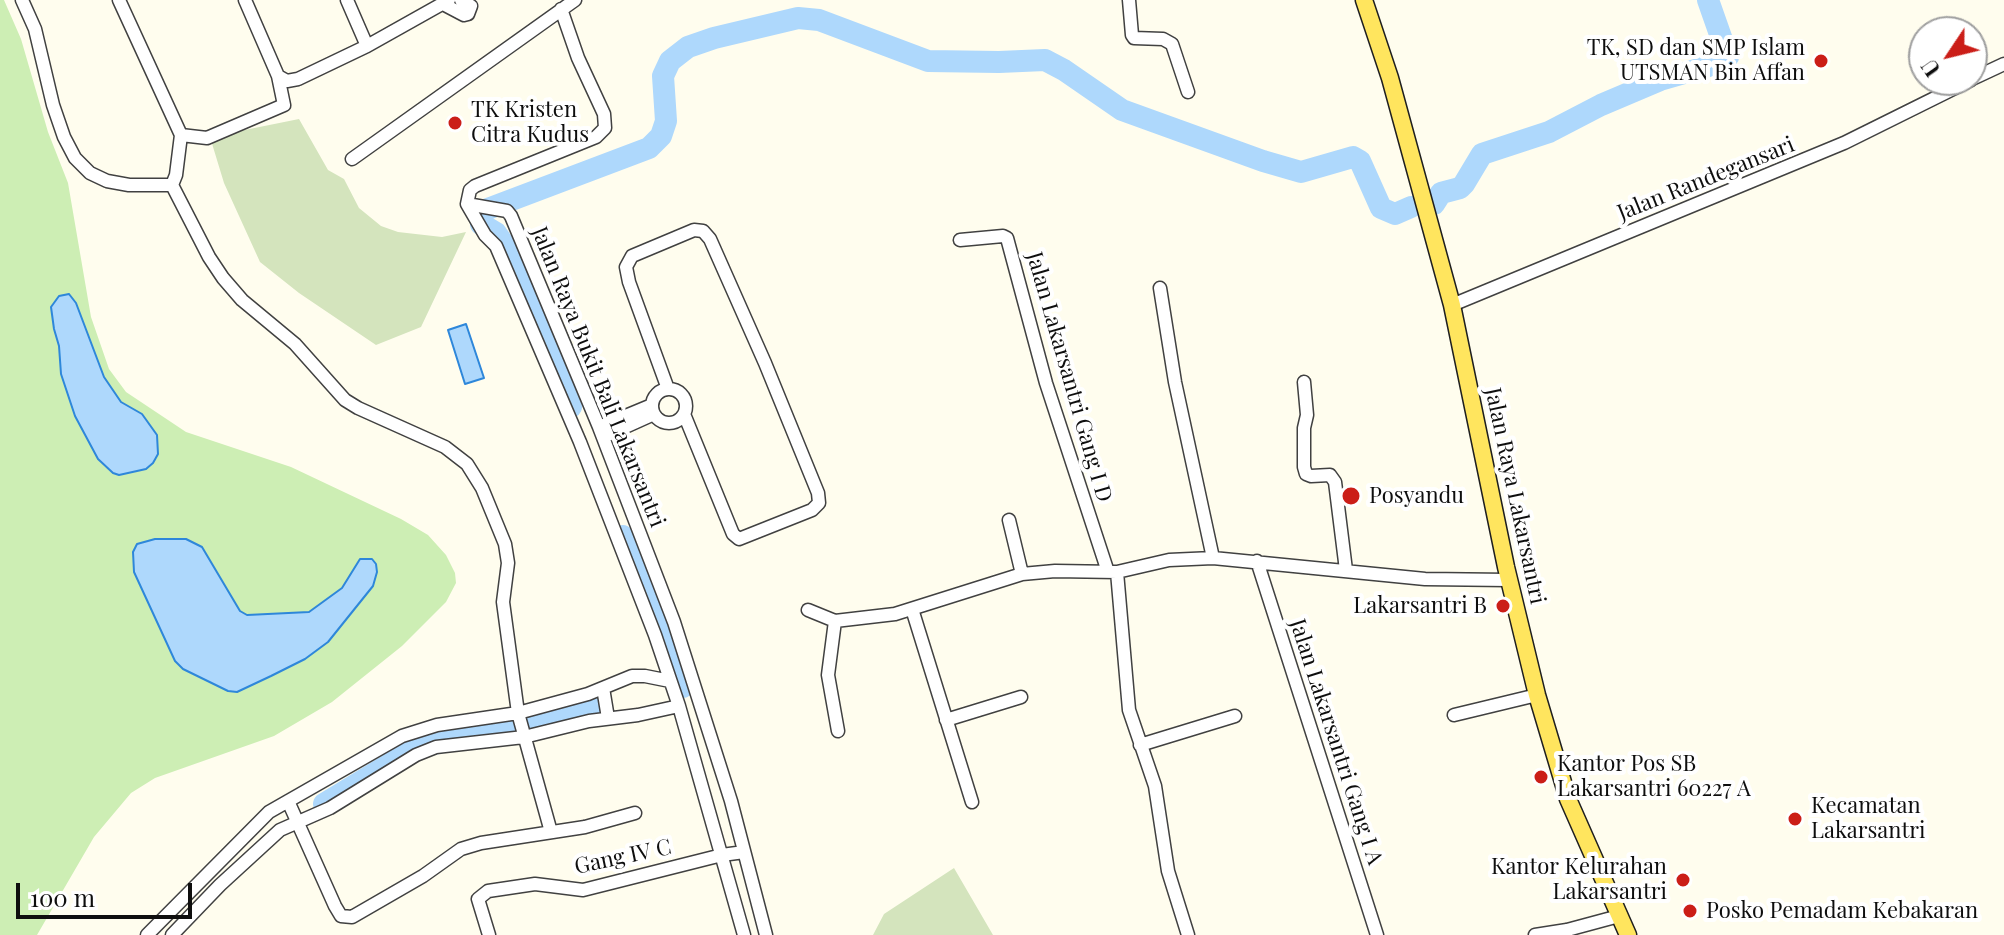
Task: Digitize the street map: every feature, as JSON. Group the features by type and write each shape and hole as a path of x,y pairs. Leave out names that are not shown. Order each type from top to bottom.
{"main road":[{"name":"Jalan Raya Lakarsantri","path":"1364,0 1390,78 1452,305 1509,580 1537,695 1568,799 1628,935"}],"street":[{"path":"22,0 35,29 53,105 75,158 90,173 107,181 129,185 172,185"},
{"path":"119,0 181,135 172,185 223,278 242,300 295,344 345,400 445,447 467,464 494,512 508,563 503,602 518,713 551,832"},
{"path":"181,135 207,138 284,105 278,76 245,0"},
{"path":"347,0 367,46"},
{"path":"352,159 575,0"},
{"path":"1129,0 1132,35 1134,38 1163,39 1172,44 1188,92"},
{"path":"278,76 287,81 298,79 451,2"},
{"path":"471,205 470,190 475,186 596,137 605,128 604,114 578,58 561,9"},
{"name":"Jalan Randegansari","path":"1452,305 1834,147 1939,96"},
{"name":"Jalan Raya Bukit Bali Lakarsantri","path":"471,205 507,211 593,436 674,622 731,801 766,935"},
{"name":"Jalan Raya Bukit Bali Lakarsantri","path":"471,205 485,235 496,246 593,436 679,706 744,935"},
{"path":"653,410 667,423 677,421 686,408 683,396 668,389 626,267 632,256 694,230 703,231 710,239 765,363 818,493 819,503 812,510 739,539 733,534 684,414"},
{"name":"Jalan Lakarsantri Gang I D","path":"960,240 1007,238 1046,383 1112,572"},
{"path":"1160,288 1175,382 1213,558"},
{"path":"1304,382 1307,415 1304,467 1306,474 1330,475 1335,482 1346,570"},
{"path":"653,410 657,393 668,389"},
{"path":"593,436 653,410"},
{"path":"1009,520 1022,574"},
{"path":"808,610 835,621 895,614 1022,574 1112,572 1169,560 1213,558 1425,579 1509,580"},
{"name":"Jalan Lakarsantri Gang I A","path":"1257,561 1377,935"},
{"path":"1112,572 1127,693 1157,796 1168,871 1188,935"},
{"path":"912,609 972,802"},
{"path":"835,621 828,675 838,731"},
{"path":"147,935 269,812 402,736 437,725 518,713 603,688 632,676 670,681"},
{"path":"603,688 608,718"},
{"path":"1454,715 1537,695"},
{"path":"946,720 1021,697"},
{"path":"172,935 280,830 330,808 416,755 436,747 524,737 679,706"},
{"path":"1140,745 1235,716"},
{"path":"288,801 335,906 341,916 352,917 423,876 461,849 481,843 585,827 635,813"},
{"path":"722,855 744,852"},
{"name":"Gang IV C","path":"489,935 478,899 488,891 535,884 583,890 722,855"},
{"path":"1535,935 1619,916"}],"green space":[{"path":"0,0 4,0 21,39 48,132 68,183 91,317 109,369 126,392 186,432 291,467 401,519 428,535 446,555 455,573 456,583 446,602 402,646 332,702 274,736 155,778 131,793 94,837 37,935 0,935"},
{"path":"299,119 328,170 344,179 359,208 381,226 398,232 442,237 466,232 421,327 376,345 299,293 260,262 224,183 210,137"},
{"path":"954,868 993,935 873,935 884,914"}],"water":[{"path":"69,294 76,303 104,377 121,402 142,414 157,435 158,454 146,469 119,475 113,473 98,459 75,416 61,374 51,307 59,296"},
{"path":"466,324 484,378 465,384 448,330"},
{"path":"155,539 186,539 202,547 240,611 247,615 309,612 342,588 360,559 372,559 377,572 373,586 328,642 305,659 271,676 237,692 228,691 183,669 175,661 134,572 133,552 137,544"}],"waterway":[{"path":"1426,207 1434,204 1441,193 1460,188 1482,154 1549,132 1660,80 1723,62 1728,57 1708,0"},
{"path":"485,210 649,148 661,136 666,121 663,76 670,61 688,47 714,38 798,18 819,20 928,61 1045,60 1122,110 1263,161 1301,172 1353,157 1360,161 1381,208 1395,214 1411,207"},
{"path":"481,224 496,233 508,250 571,407"},
{"path":"623,536 683,687"},
{"path":"536,722 599,709"},
{"path":"324,804 416,748 507,727"}],"place":[{"name":"TK, SD dan SMP Islam UTSMAN Bin Affan","path":"1821,61"},
{"name":"TK Kristen Citra Kudus","path":"455,123"},
{"name":"Posyandu","path":"1351,496"},
{"name":"Lakarsantri B","path":"1503,606"},
{"name":"Kantor Pos SB Lakarsantri 60227 A","path":"1541,777"},
{"name":"Kecamatan Lakarsantri","path":"1795,819"},
{"name":"Kantor Kelurahan Lakarsantri","path":"1683,880"},
{"name":"Posko Pemadam Kebakaran","path":"1690,911"}]}
